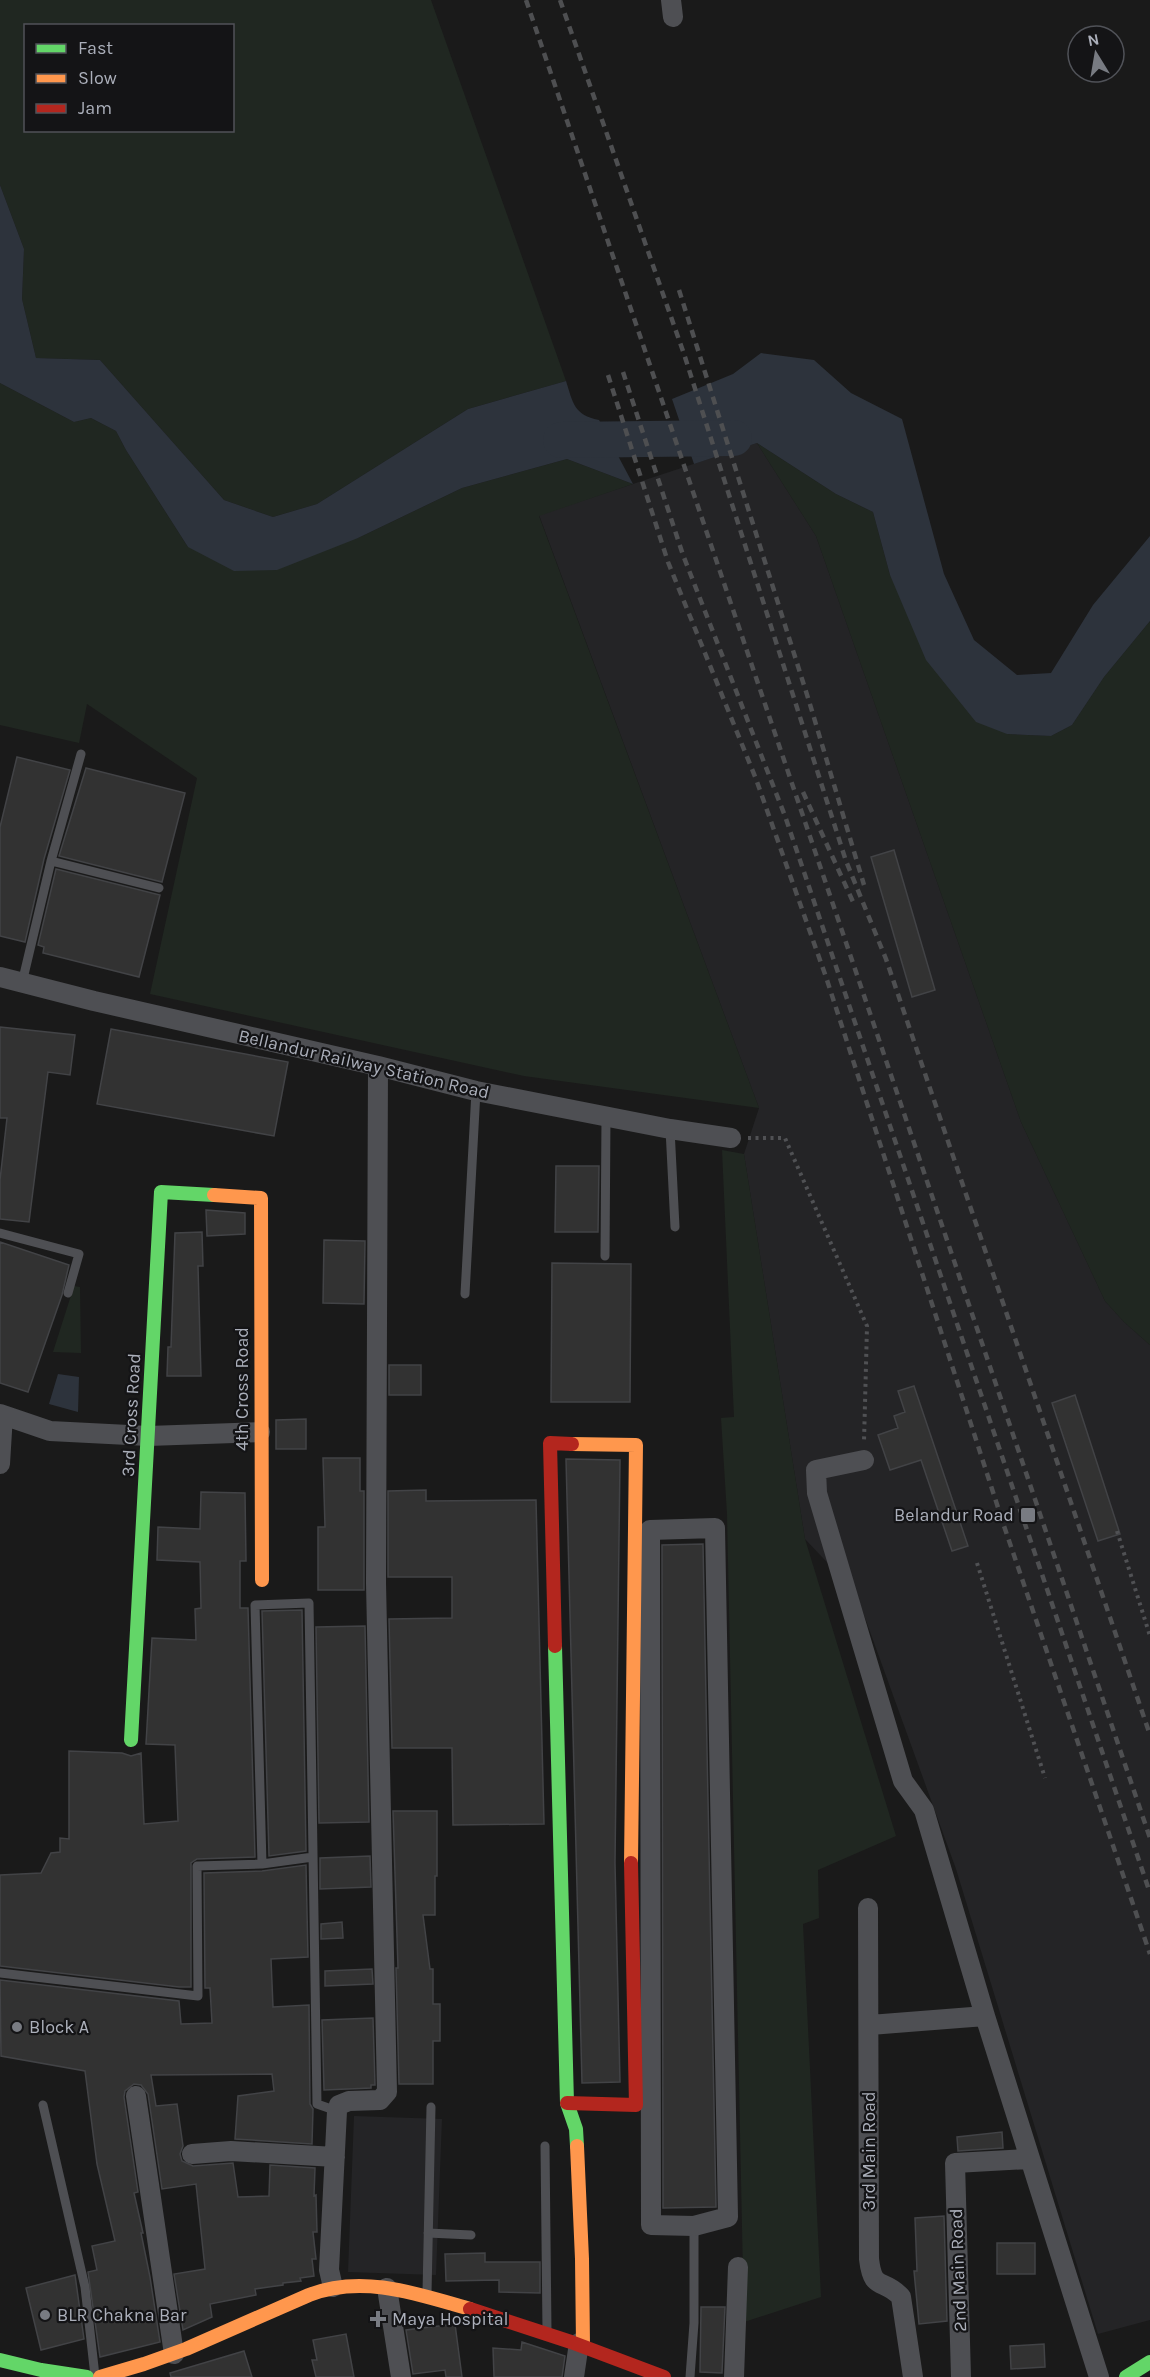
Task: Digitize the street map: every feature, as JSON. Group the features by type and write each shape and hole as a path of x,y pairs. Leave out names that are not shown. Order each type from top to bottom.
{"street":[{"name":"Bellandur Railway Station Road","path":"0,978 476,1091 670,1129 730,1138"},
{"path":"333,2287 329,2270 337,2111 339,2105 349,2101 380,2100 387,2092 376,1583 378,1066"},
{"name":"3rd Cross Road","path":"131,1740 161,1192 261,1198"},
{"name":"4th Cross Road","path":"261,1198 262,1580"},
{"path":"0,1464 2,1415 50,1431 148,1436 260,1432"},
{"path":"567,2103 636,2105 631,1863 636,1445 550,1443 567,2103 576,2129 582,2259 581,2344 574,2377"},
{"path":"864,1460 816,1470 817,1493 903,1781 924,1810 1029,2159 1099,2377"},
{"path":"715,1528 729,2217 694,2226 651,2224 650,1530 715,1528"},
{"name":"3rd Main Road","path":"868,1908 869,2259 871,2276 876,2283 895,2291 901,2297 913,2377"},
{"path":"870,2025 985,2016"},
{"path":"136,2096 174,2354"},
{"path":"192,2154 231,2151 335,2157"},
{"name":"2nd Main Road","path":"961,2377 955,2163 1029,2159"},
{"path":"734,2377 738,2267"},
{"path":"100,2377 135,2369 174,2354 333,2287 387,2288 427,2297 581,2344 664,2377"},
{"path":"387,2288 401,2377"},
{"path":"0,2360 41,2370 87,2377"},
{"path":"1126,2377 1150,2362"}],"lane":[{"path":"22,983 51,861 81,754"},
{"path":"51,861 159,888"},
{"path":"465,1294 476,1091"},
{"path":"605,1256 606,1117"},
{"path":"670,1129 675,1227"},
{"path":"0,1233 79,1254 68,1293"},
{"path":"262,1864 255,1605 309,1602 317,2103 337,2111"},
{"path":"0,1973 198,1996 196,1866 262,1864 313,1857"},
{"path":"43,2105 85,2288 95,2377"},
{"path":"427,2297 431,2107"},
{"path":"545,2146 547,2333"},
{"path":"690,2377 694,2323 694,2226"},
{"path":"428,2234 471,2235"}],"path":[{"path":"730,1138 785,1138 867,1326 864,1460"},
{"path":"1117,1531 1150,1636"},
{"path":"976,1563 1045,1778"}],"shaded area":[{"path":"0,0 431,0 566,381 468,409 317,504 273,517 224,500 100,360 36,358 22,299 24,249 0,185"},
{"path":"0,185 24,249 22,299 36,358 100,360 224,500 273,517 317,504 468,409 566,381 573,402 579,411 599,420 633,484 567,459 462,488 358,538 277,570 234,571 188,547 116,431 91,418 74,422 0,383"},
{"path":"761,353 814,360 851,393 902,419 944,574 974,640 1017,675 1051,673 1093,605 1150,536 1150,621 1104,677 1072,725 1051,736 1007,734 976,722 926,660 890,575 873,512 836,494 757,443 694,464 672,399 733,374"},
{"path":"0,383 74,422 91,418 116,431 188,547 358,538 462,488 567,459 633,484 539,516 759,1108 524,1076 150,994 197,778 87,704 79,743 0,725"},
{"path":"757,443 816,536 1021,1122 1105,1301 1150,1345 1150,2320 1098,2334 956,1869 856,1593 805,1539 744,1154 759,1108 539,515"},
{"path":"757,443 836,494 873,512 890,575 1007,734 1051,736 1072,725 1104,677 1150,621 1150,1345 1105,1301 1021,1122 816,536"},
{"path":"722,1150 744,1154 805,1539 896,1836 818,1870 819,1918 803,1924 821,2297 744,2322 727,1514 721,1418 734,1417"},
{"path":"74,1286 80,1287 81,1353 53,1352"},
{"path":"58,1374 79,1377 78,1412 49,1404"},
{"path":"354,2116 442,2119 436,2275 348,2272"}],"building":[{"path":"17,757 70,770 44,859 25,942 0,936 0,827"},
{"path":"86,768 185,793 162,882 59,856"},
{"path":"894,850 935,990 912,997 871,857"},
{"path":"56,869 160,895 139,977 43,953 44,947 38,945"},
{"path":"0,1027 75,1035 70,1075 48,1072 29,1222 0,1219 0,1180 7,1118 0,1118"},
{"path":"111,1029 288,1062 274,1136 97,1104"},
{"path":"556,1166 599,1166 598,1232 555,1232"},
{"path":"206,1210 245,1213 245,1234 207,1236"},
{"path":"202,1232 203,1266 198,1266 201,1376 167,1376 168,1347 171,1347 175,1233"},
{"path":"324,1240 365,1241 364,1304 323,1303"},
{"path":"0,1242 69,1265 62,1295 28,1392 0,1383"},
{"path":"552,1263 631,1264 630,1402 551,1402"},
{"path":"389,1365 421,1365 421,1395 389,1395"},
{"path":"914,1386 968,1546 952,1551 921,1460 890,1470 878,1435 898,1428 894,1416 905,1412 898,1391"},
{"path":"1075,1395 1120,1534 1098,1541 1052,1403"},
{"path":"306,1419 306,1449 276,1449 276,1420"},
{"path":"323,1458 360,1458 360,1491 364,1491 364,1590 318,1590 318,1527 325,1527"},
{"path":"566,1459 620,1460 615,1863 620,2082 582,2083"},
{"path":"426,1490 426,1501 536,1500 544,1824 453,1825 452,1748 392,1748 389,1619 452,1618 452,1577 388,1577 388,1491"},
{"path":"201,1492 245,1493 246,1561 240,1561 240,1608 248,1608 255,1857 197,1859 191,1863 191,1987 0,1966 0,1875 41,1873 51,1853 60,1852 60,1838 69,1839 69,1751 122,1753 131,1756 141,1753 144,1824 178,1821 175,1745 146,1744 152,1638 196,1640 195,1609 201,1608 200,1562 157,1560 158,1527 200,1529"},
{"path":"703,1544 716,2207 663,2208 662,1545"},
{"path":"302,1610 306,1851 269,1856 262,1611"},
{"path":"365,1626 369,1822 319,1823 316,1627"},
{"path":"393,1811 437,1811 435,1915 423,1915 430,1969 433,1969 433,2004 440,2004 440,2041 433,2041 433,2084 399,2084"},
{"path":"370,1856 371,1887 320,1889 320,1858"},
{"path":"306,1865 308,1957 271,1959 273,2007 309,2005 312,2144 235,2139 238,2096 274,2091 272,2074 151,2075 156,2106 177,2104 183,2146 180,2154 182,2161 193,2166 233,2163 238,2197 269,2196 270,2165 315,2168 314,2196 316,2195 317,2232 313,2232 316,2259 312,2259 314,2276 300,2278 301,2281 283,2283 283,2285 255,2289 256,2295 210,2304 212,2317 183,2330 174,2274 205,2269 196,2184 162,2189 148,2094 141,2085 134,2084 125,2091 124,2097 138,2192 134,2193 143,2233 141,2233 160,2342 100,2357 88,2272 97,2270 92,2246 115,2241 97,2164 85,2071 1,2056 0,1980 179,2001 181,2024 212,2023 210,1988 205,1988 204,1873 262,1871"},
{"path":"342,1922 343,1938 321,1939 321,1924"},
{"path":"372,1969 373,1984 325,1986 325,1971"},
{"path":"373,2018 375,2085 371,2085 371,2088 324,2090 322,2020"},
{"path":"1002,2132 1003,2148 958,2151 957,2137"},
{"path":"944,2216 947,2321 919,2324 914,2271 917,2271 915,2218"},
{"path":"997,2243 1035,2243 1035,2274 997,2274"},
{"path":"485,2253 485,2262 540,2262 540,2293 499,2292 499,2280 446,2281 445,2254"},
{"path":"75,2275 84,2339 41,2350 26,2288"},
{"path":"701,2307 725,2307 722,2373 700,2372"},
{"path":"455,2324 462,2377 446,2377 445,2370 413,2374 406,2330"},
{"path":"346,2334 354,2377 316,2377 312,2360 317,2360 313,2340"},
{"path":"522,2342 565,2356 562,2377 494,2377 493,2348 521,2350"},
{"path":"1044,2344 1045,2367 1011,2369 1010,2346"},
{"path":"244,2351 252,2377 171,2377 170,2373"}],"waterway":[{"path":"561,440 734,438"}],"railway":[{"path":"526,0 1150,1838"},
{"path":"560,0 684,354 846,861 886,959 1150,1735"},
{"path":"679,290 809,701 864,885"},
{"path":"623,372 683,555 785,816 1150,1893"},
{"path":"608,375 668,562 756,779 826,977 1004,1526 1150,1954"},
{"path":"803,792 854,904"}],"traffic: fast":[{"path":"131,1740 161,1192 214,1195"},
{"path":"555,1646 567,2103 576,2129 577,2146"},
{"path":"0,2360 41,2370 87,2377"},
{"path":"1126,2377 1150,2362"}],"traffic: slow":[{"path":"214,1195 261,1198 262,1580"},
{"path":"572,1444 636,1445 631,1863"},
{"path":"577,2146 583,2344"},
{"path":"100,2377 186,2349 309,2295 329,2289 349,2286 390,2288 470,2309"}],"traffic: jam":[{"path":"555,1646 550,1443 572,1444"},
{"path":"567,2103 636,2105 631,1863"},
{"path":"470,2309 571,2342 664,2377"}],"place":[{"name":"Belandur Road","path":"1028,1515"},
{"name":"Block A","path":"17,2027"},
{"name":"BLR Chakna Bar","path":"45,2315"},
{"name":"Maya Hospital","path":"378,2319"}]}
